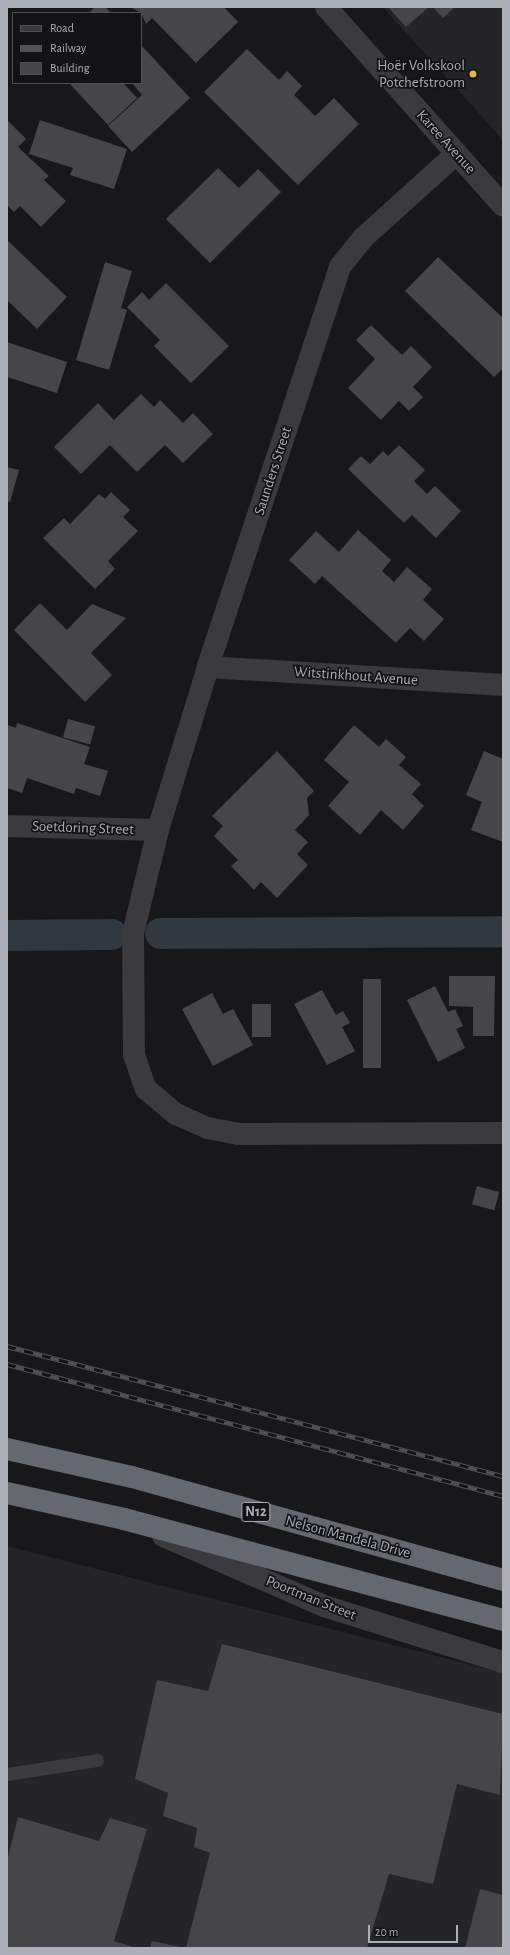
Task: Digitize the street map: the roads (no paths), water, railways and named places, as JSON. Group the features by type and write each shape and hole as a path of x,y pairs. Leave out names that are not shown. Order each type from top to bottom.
{"highway":[{"name":"Nelson Mandela Drive","path":"7,1449 132,1478 503,1580"},
{"path":"7,1493 124,1519 503,1620"}],"street":[{"name":"Karee Avenue","path":"326,7 503,206"},
{"name":"Saunders Street","path":"456,154 364,237 340,267 208,666 158,830 133,933 134,1055 146,1089 176,1114 208,1128 239,1134 503,1133"},
{"name":"Witstinkhout Avenue","path":"208,666 503,685"},
{"name":"Soetdoring Street","path":"7,826 158,830"},
{"name":"Poortman Street","path":"124,1519 324,1606 503,1662"}],"lane":[{"path":"7,1774 97,1760"}],"waterway":[{"path":"160,933 503,931"},
{"path":"7,935 111,934"}],"railway":[{"path":"7,1346 503,1476"},
{"path":"7,1364 503,1496"}],"place":[{"name":"Hoër Volkskool Potchefstroom","path":"473,74"}]}
